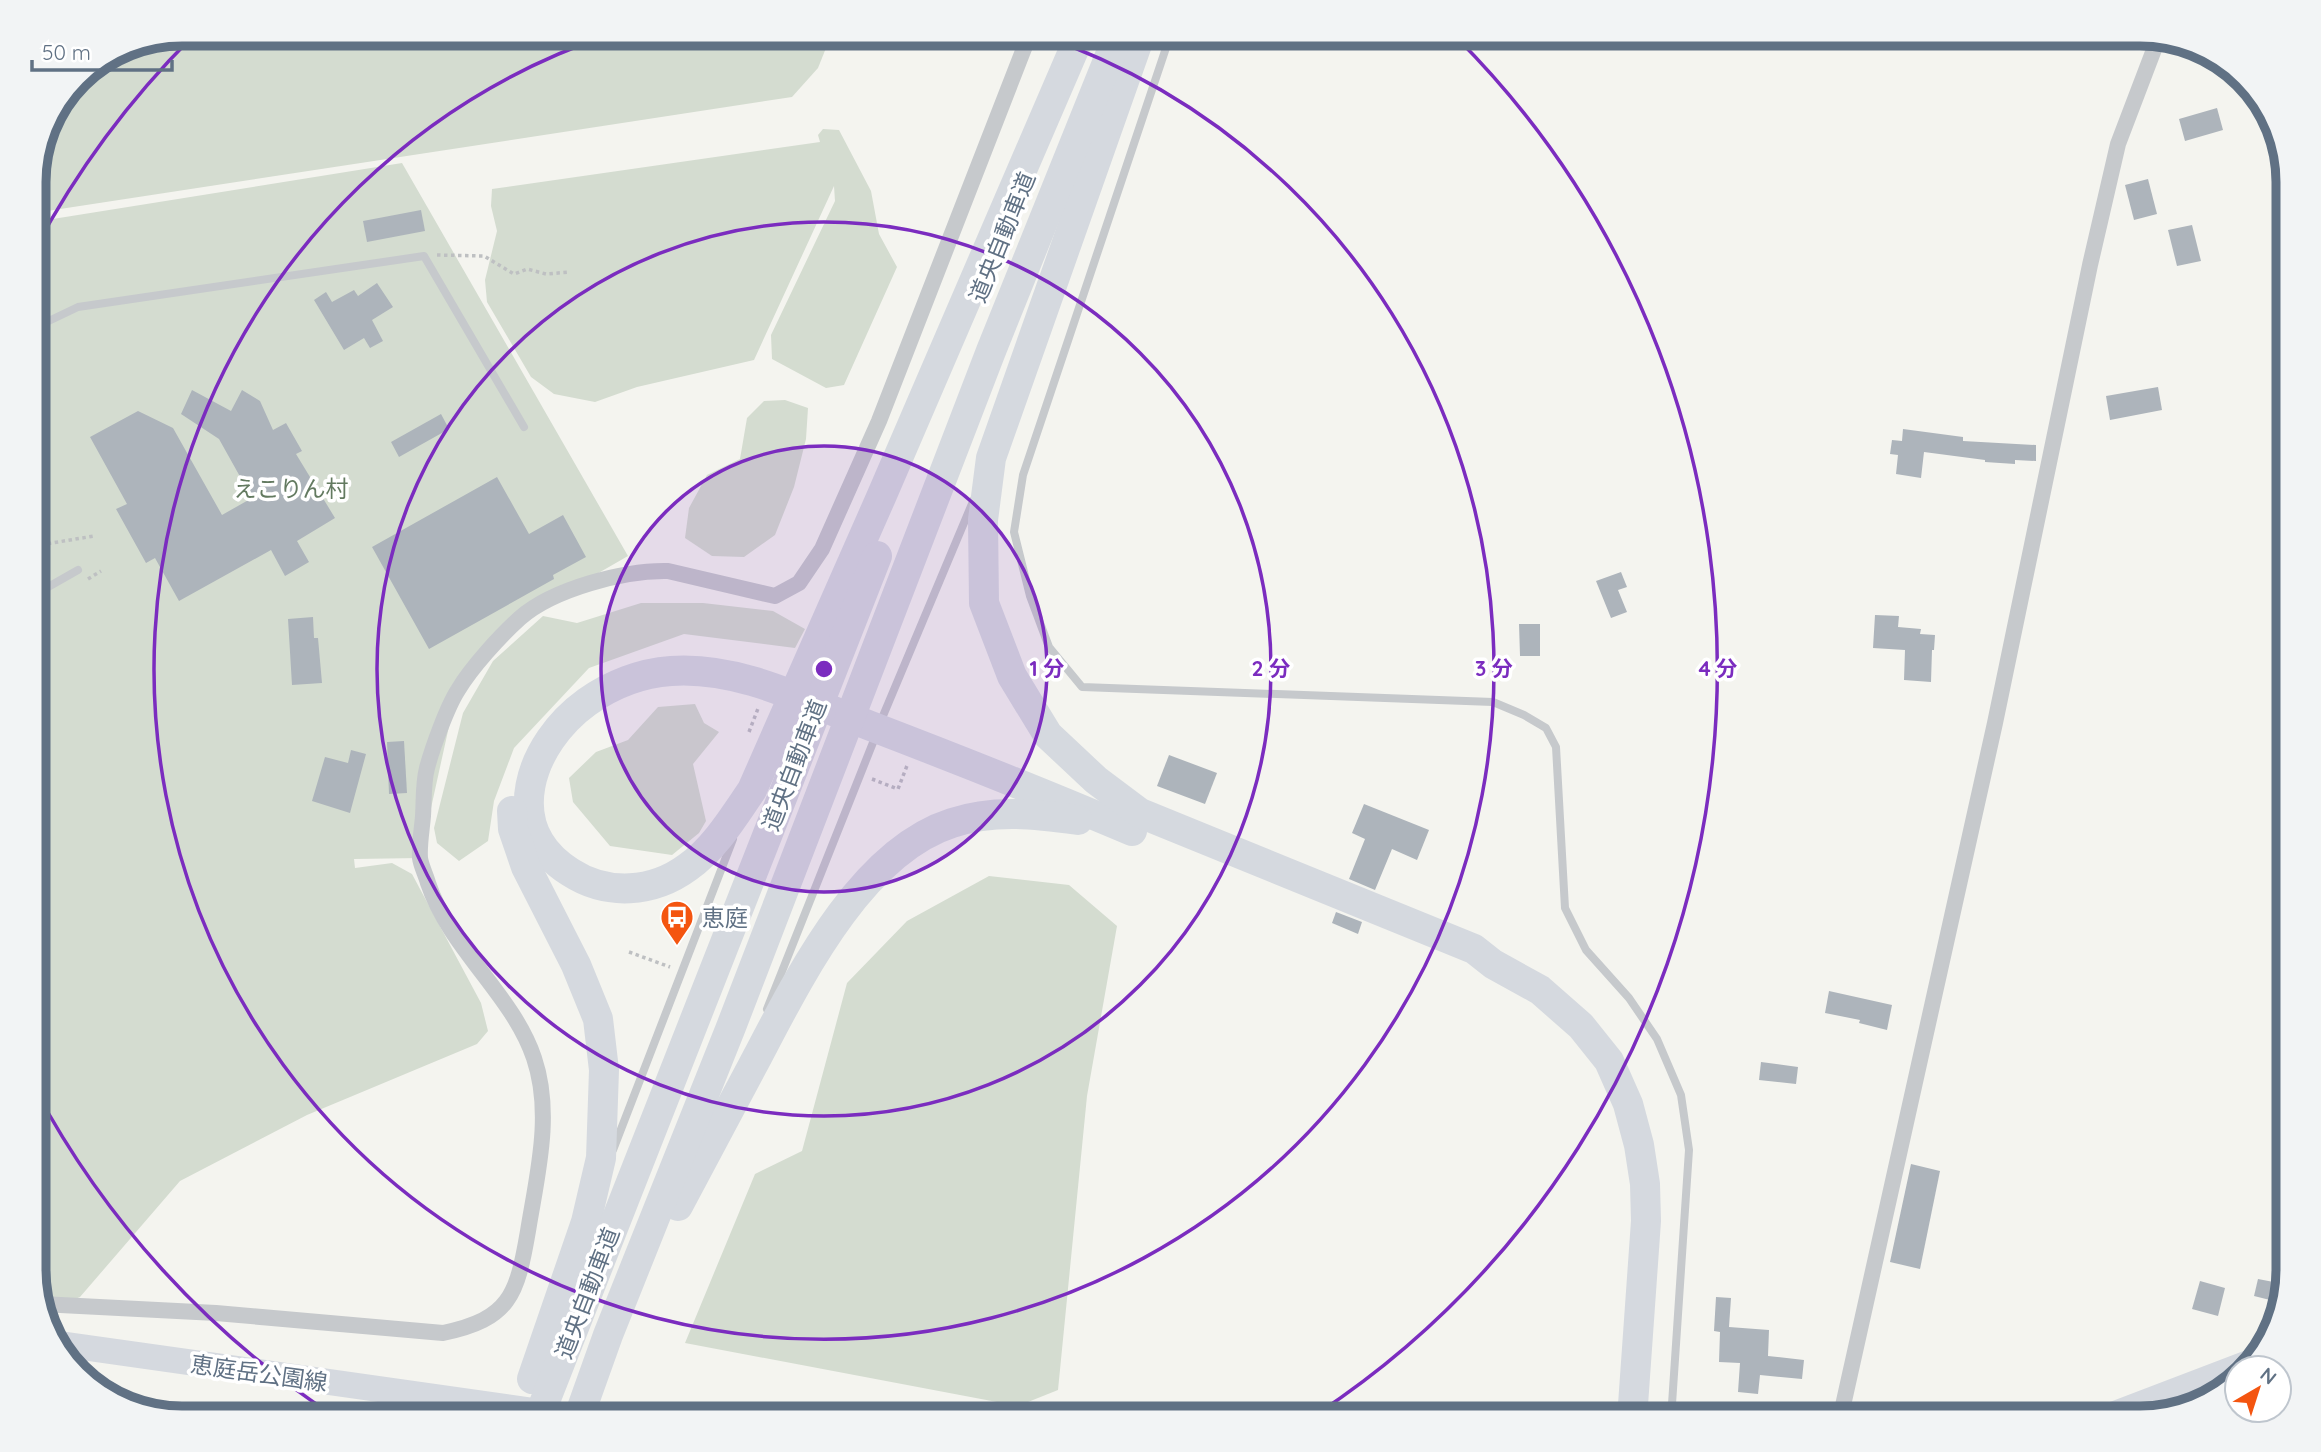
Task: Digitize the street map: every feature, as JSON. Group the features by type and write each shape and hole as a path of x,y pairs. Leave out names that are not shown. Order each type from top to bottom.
{"highway":[{"path":"1076,46 882,495 751,790 717,837 688,868 653,885 634,890 604,887 581,879 546,853 534,832 528,809 529,787 535,766 548,741 565,721 587,702 615,685 671,671 712,673 760,683 956,751 1117,809 1136,822 1474,948 1493,964 1540,990 1581,1026 1609,1061 1628,1104 1639,1145 1645,1184 1646,1221 1633,1406"},
{"name":"道央自動車道","path":"543,1406 1077,46"},
{"name":"道央自動車道","path":"583,1406 991,351 1114,46"},
{"path":"1136,46 991,458 983,520 984,603 1012,676 1048,735 1136,822"},
{"path":"523,1406 586,1222 601,1158 604,1070 598,1019 576,965 526,867 513,829 512,797 520,762 532,738 549,715 588,681 620,665 658,656 710,658 760,683"},
{"path":"608,1335 791,994 841,916 863,886 889,859 919,837 950,823 988,814 1035,814 1087,821 1136,822"}],"main road":[{"name":"恵庭岳公園線","path":"68,1345 492,1406"},
{"path":"2136,1406 2223,1373"}],"street":[{"path":"50,1304 216,1312 443,1333 467,1328 491,1318 512,1294 524,1253 542,1143 543,1104 534,1059 517,1022 460,945 433,898 420,858 426,771 433,748 457,690 522,617 560,594 604,578 651,571 668,571 775,596 799,583 822,549 879,421 1025,46"},
{"path":"1843,1406 1995,723 2090,265 2118,145 2155,47"}],"lane":[{"path":"1167,46 1023,475 1014,532 1030,596 1049,647 1082,687 1493,702 1546,728 1556,747 1565,908 1586,950 1629,998 1657,1039 1681,1095 1689,1150 1672,1406"},
{"path":"46,322 78,307 424,256 524,427"},
{"path":"764,1016 897,679 991,458"},
{"path":"46,588 78,570"},
{"path":"586,1222 751,790"},
{"path":"718,1130 754,1042"}],"path":[{"path":"424,256 445,253 484,256 514,274 527,269 546,274 570,272"},
{"path":"46,544 94,536"},
{"path":"747,737 760,683"},
{"path":"870,778 898,789 910,756"},
{"path":"629,952 673,968"}],"green space":[{"path":"827,46 818,68 792,97 46,211 46,173 50,146 60,121 74,99 92,79 114,64 155,48"},
{"path":"823,129 839,130 871,191 879,234 897,267 844,385 826,388 772,359 771,335 835,201 834,186 754,360 637,387 595,402 554,394 531,377 487,302 485,280 497,231 491,206 492,189 820,142 818,135"},
{"name":"えこりん村","path":"402,163 628,556 522,617 457,690 420,858 354,859 355,868 392,863 412,874 481,1003 488,1031 477,1044 307,1115 180,1181 80,1297 51,1309 46,1279 46,220"},
{"path":"785,400 808,408 806,439 794,487 775,535 744,557 712,556 685,538 689,508 707,475 740,459 747,418 764,401"},
{"path":"641,603 703,603 773,611 805,629 795,648 684,634 589,668 514,748 494,801 488,841 459,861 437,843 434,828 463,713 493,661 543,616 577,623"},
{"path":"695,704 704,723 719,732 693,764 706,821 699,833 672,855 610,846 573,802 569,778 596,752 628,740 658,707"},
{"path":"989,876 1069,885 1117,926 1087,1096 1058,1390 1018,1406 685,1343 755,1174 802,1151 847,983 907,921"}],"building":[{"path":"2217,108 2223,130 2185,141 2179,119"},
{"path":"2148,179 2157,214 2134,220 2125,185"},
{"path":"421,210 425,231 367,242 363,221"},
{"path":"2192,225 2201,261 2177,266 2168,230"},
{"path":"377,283 393,307 372,320 383,341 370,348 364,338 344,350 314,300 326,292 332,302 354,290 358,296"},
{"path":"2158,387 2162,410 2110,420 2106,396"},
{"path":"192,390 231,411 242,390 260,401 273,430 286,423 302,451 296,454 335,518 297,541 309,562 285,576 271,550 179,601 155,558 146,563 116,509 127,504 90,437 138,411 173,428 222,515 252,498 219,439 181,414"},
{"path":"441,414 449,429 399,457 391,442"},
{"path":"1903,429 1963,437 1963,441 2036,445 2036,461 2015,460 2015,464 1985,462 1924,452 1921,478 1896,474 1898,455 1890,454 1892,440 1902,441"},
{"path":"497,477 529,534 563,515 586,557 553,575 554,579 429,649 372,547"},
{"path":"1621,572 1627,587 1618,590 1627,612 1611,618 1596,581"},
{"path":"1875,615 1899,616 1898,627 1921,629 1920,634 1935,635 1931,682 1904,680 1905,650 1873,648"},
{"path":"313,617 314,638 318,638 322,683 292,685 288,619"},
{"path":"1519,624 1540,624 1540,656 1520,656"},
{"path":"404,741 407,793 389,794 387,742"},
{"path":"351,750 366,754 350,813 312,801 325,757 348,763"},
{"path":"1169,755 1217,773 1205,804 1157,786"},
{"path":"1364,804 1429,830 1417,860 1392,849 1375,890 1349,879 1365,839 1352,833"},
{"path":"1336,912 1362,922 1358,934 1332,923"},
{"path":"1829,991 1892,1005 1887,1030 1859,1023 1860,1020 1825,1013"},
{"path":"1761,1062 1798,1067 1796,1084 1759,1080"},
{"path":"1911,1164 1940,1171 1920,1269 1890,1262"},
{"path":"2258,1279 2275,1282 2272,1300 2254,1296"},
{"path":"2200,1281 2225,1288 2218,1316 2192,1309"},
{"path":"1716,1297 1731,1298 1729,1327 1769,1330 1768,1356 1804,1360 1802,1379 1760,1375 1758,1394 1738,1392 1740,1363 1719,1362 1720,1332 1714,1331"}],"place":[{"name":"恵庭","path":"677,947"}]}
